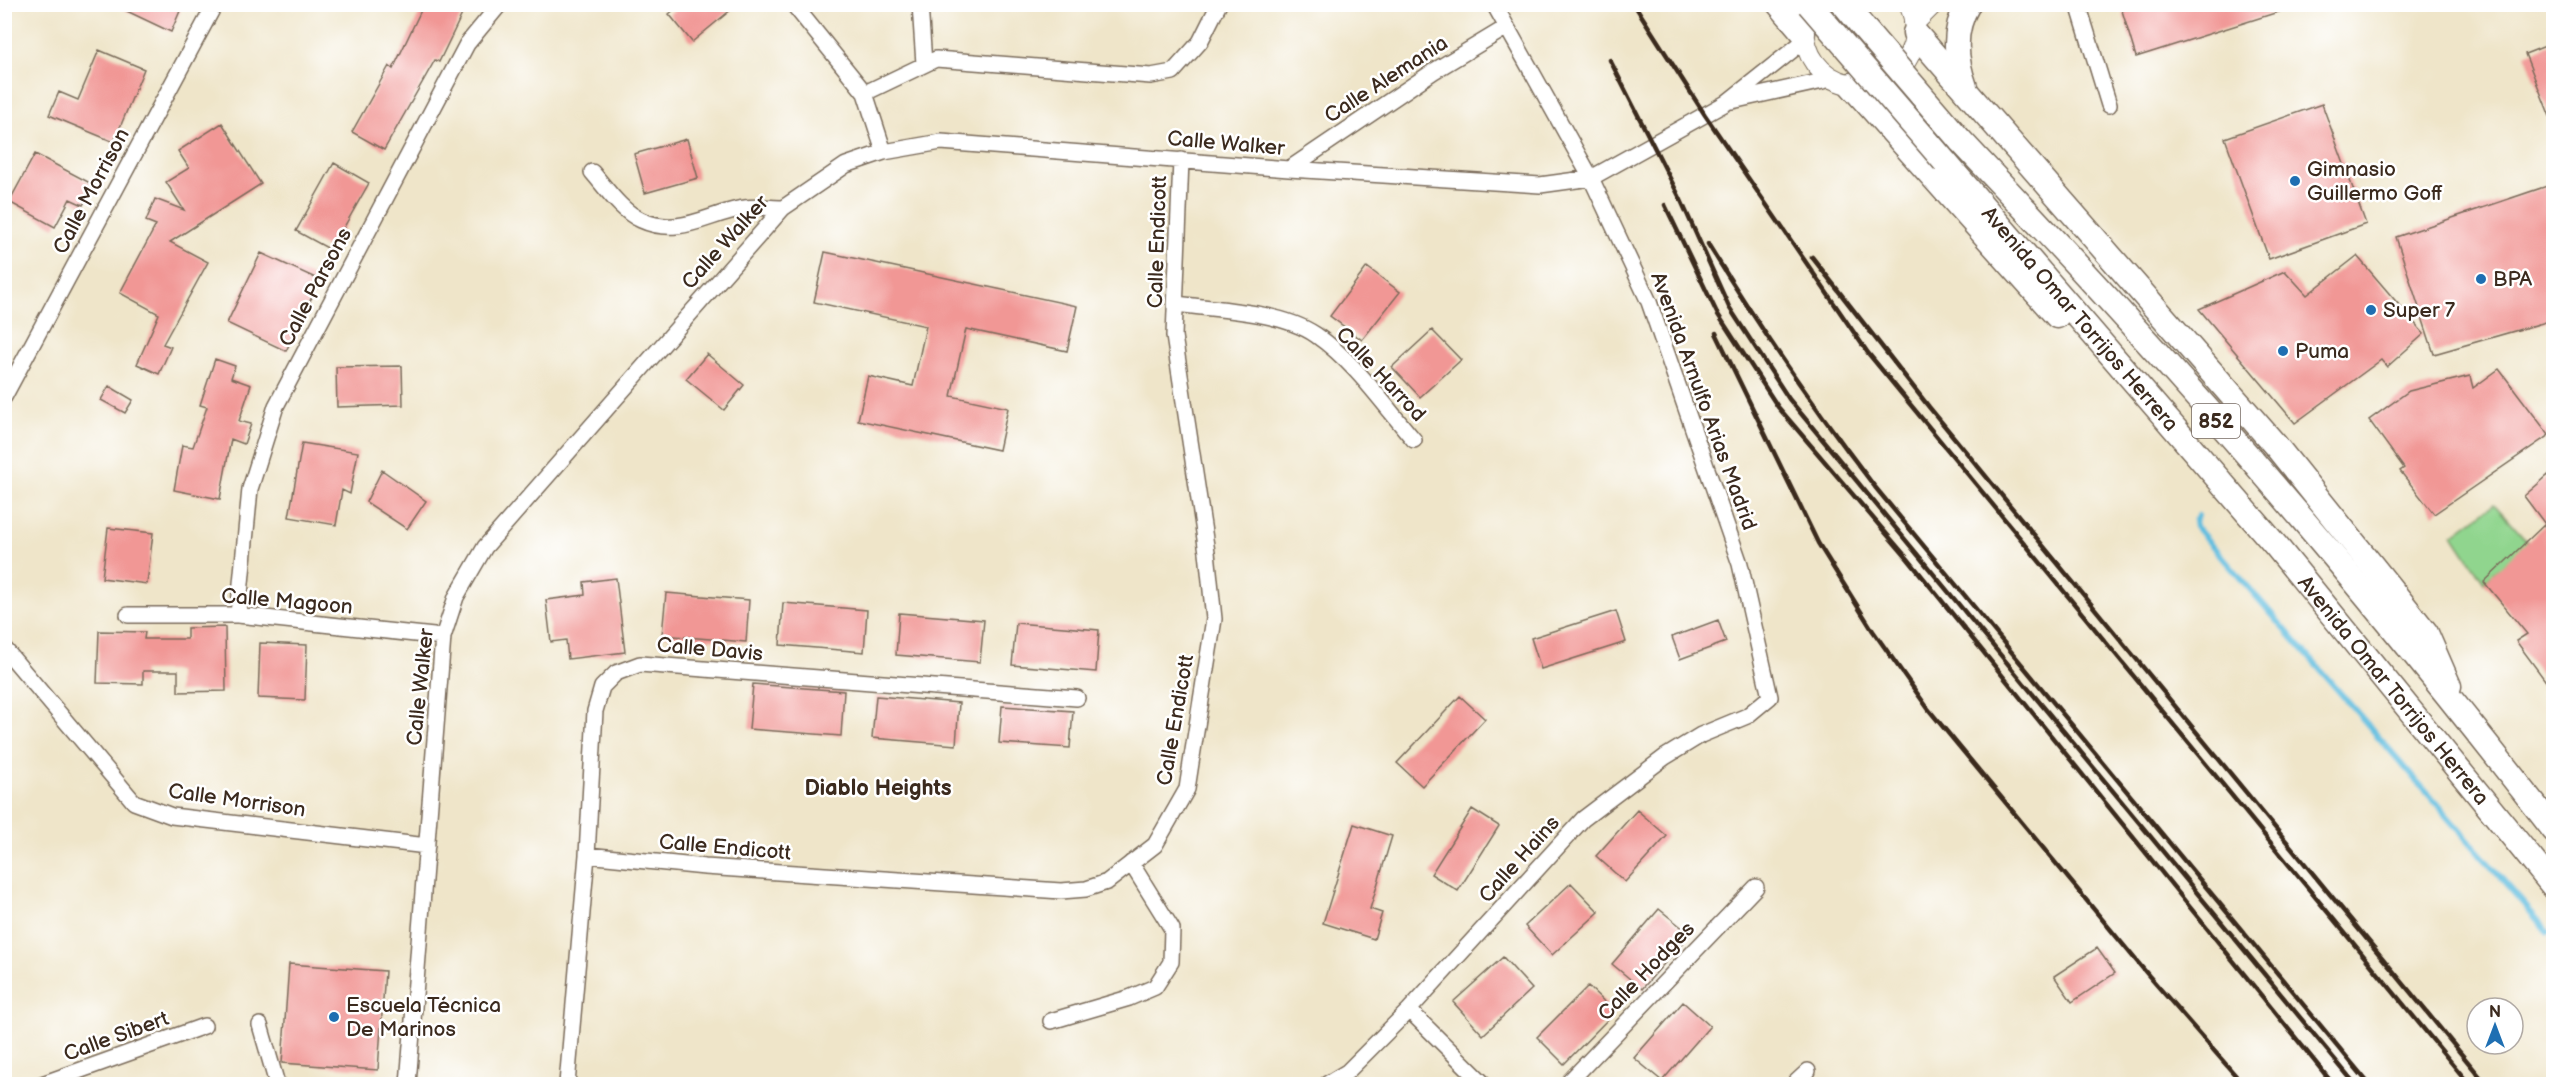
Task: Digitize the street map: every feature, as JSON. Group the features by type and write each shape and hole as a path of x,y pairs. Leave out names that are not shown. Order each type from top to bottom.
{"main road":[{"path":"1779,4 1803,37"},
{"name":"Avenida Omar Torrijos Herrera","path":"1809,4 1938,168 2269,538 2553,887"},
{"name":"Avenida Omar Torrijos Herrera","path":"1844,4 1960,140 2125,317 2299,516 2460,711 2553,830"},
{"path":"1967,92 1959,70 1956,43 1960,21 1968,4"},
{"path":"1913,20 1987,118 2276,446 2426,633 2460,711"},
{"path":"1841,82 1938,168"},
{"path":"1938,168 1924,150 1928,135 1937,123 1950,114 1965,111 1987,118"}],"street":[{"name":"Calle Morrison","path":"4,397 215,4"},
{"name":"Calle Parsons","path":"238,615 250,489 276,406 467,44 500,4"},
{"path":"793,4 865,93 884,152"},
{"path":"921,4 924,64"},
{"path":"865,93 936,59 1150,76 1173,72 1200,42 1219,4"},
{"name":"Avenida Arnulfo Arias Madrid","path":"1494,4 1591,178 1649,302 1740,564 1770,698"},
{"path":"1809,4 1805,14 1803,37 1816,65 1841,82 1874,83 1896,72 1910,52 1913,20 1933,4"},
{"path":"2078,4 2109,105"},
{"name":"Calle Alemania","path":"1289,169 1434,71 1507,27"},
{"name":"Calle Walker","path":"408,1084 442,637 456,597 485,547 783,208 846,165 884,152 941,142 1289,169 1540,185 1591,178 1726,103 1803,37"},
{"name":"Calle Walker","path":"1726,103 1841,82"},
{"name":"Calle Endicott","path":"587,855 717,868 1061,891 1086,889 1107,882 1155,845 1187,789 1214,619 1207,552 1174,336 1181,160"},
{"path":"592,172 628,212 653,224 690,224 745,208 783,208"},
{"name":"Calle Harrod","path":"1177,304 1266,316 1293,324 1316,335 1347,363 1414,440"},
{"name":"Calle Magoon","path":"128,615 238,615 442,637"},
{"name":"Calle Morrison","path":"4,648 134,802 172,816 427,846"},
{"name":"Calle Davis","path":"567,1084 587,855 595,711 602,687 616,673 640,664 1077,699"},
{"name":"Calle Hains","path":"1327,1084 1347,1072 1408,1010 1583,819 1665,757 1701,735 1747,716 1770,698"},
{"path":"1051,1021 1129,998 1155,987 1171,962 1172,929 1131,864"},
{"name":"Calle Hodges","path":"1567,1084 1756,886"},
{"path":"1408,1010 1484,1084"},
{"path":"260,1025 278,1084"},
{"name":"Calle Sibert","path":"42,1084 204,1026"},
{"path":"1794,1084 1808,1071"}],"green space":[{"path":"2494,504 2528,542 2484,582 2453,535"}],"building":[{"path":"112,4 183,4 171,32"},
{"path":"424,4 467,4 439,62 435,60 384,150 352,132 389,66 393,69"},
{"path":"681,4 738,4 692,42 669,14"},
{"path":"2120,4 2291,4 2291,8 2136,57"},
{"path":"2553,43 2553,124 2525,54"},
{"path":"99,50 144,69 114,142 49,115 59,92 78,100"},
{"name":"Gimnasio Guillermo Goff","path":"2322,104 2366,224 2269,259 2225,138"},
{"path":"222,123 261,184 170,242 208,262 163,344 171,347 159,374 137,364 159,314 120,293 156,225 146,221 155,199 184,210 166,182 189,168 178,151"},
{"path":"687,139 698,178 645,193 634,154"},
{"path":"35,154 94,185 83,205 70,199 55,227 9,202"},
{"path":"334,163 369,183 331,250 296,231"},
{"name":"BPA","path":"2553,184 2553,320 2434,354 2396,237"},
{"path":"825,252 1077,306 1067,351 966,329 951,396 1008,408 999,450 858,420 868,376 913,386 926,326 814,302"},
{"path":"261,253 320,280 286,351 227,323"},
{"path":"2357,256 2424,334 2387,367 2381,360 2295,423 2199,309 2285,271 2307,295"},
{"path":"1367,267 1400,292 1362,340 1330,316"},
{"path":"1432,330 1461,360 1420,397 1392,367"},
{"path":"707,354 744,385 724,410 686,379"},
{"path":"215,359 235,366 231,378 251,385 239,421 251,424 244,444 231,439 220,499 174,490 182,445 193,447 207,407 200,405"},
{"path":"402,366 403,405 337,407 336,367"},
{"path":"2499,369 2549,435 2434,514 2400,471 2404,468 2369,420 2409,391 2470,376 2473,388"},
{"path":"109,386 133,400 125,413 101,400"},
{"path":"302,443 358,452 350,494 342,490 336,525 289,517"},
{"path":"382,470 426,501 407,529 366,502"},
{"path":"2553,471 2553,691 2516,641 2527,634 2484,582 2545,524 2524,496"},
{"path":"108,528 153,533 147,584 102,578"},
{"path":"616,578 625,652 568,659 566,640 551,642 546,600 585,595 584,582"},
{"path":"666,593 749,600 746,642 662,635"},
{"path":"783,603 867,610 864,652 780,645"},
{"path":"1616,611 1626,642 1541,669 1531,638"},
{"path":"899,613 984,620 980,662 896,655"},
{"path":"1718,620 1726,642 1680,659 1672,637"},
{"path":"1016,623 1099,630 1096,672 1012,665"},
{"path":"225,627 226,691 178,692 178,671 143,671 143,684 97,683 99,631 145,632 144,639 187,639 187,628"},
{"path":"260,643 307,645 305,700 258,698"},
{"path":"753,684 844,691 841,736 749,729"},
{"path":"876,696 959,703 956,745 872,738"},
{"path":"1460,696 1485,719 1422,786 1397,763"},
{"path":"1002,706 1073,711 1070,748 999,743"},
{"path":"1472,809 1499,826 1458,891 1431,874"},
{"path":"1637,810 1667,836 1625,882 1596,856"},
{"path":"1354,824 1392,836 1370,909 1382,913 1374,939 1323,923"},
{"path":"1571,883 1599,912 1552,955 1525,926"},
{"path":"1659,909 1690,934 1642,989 1612,964"},
{"path":"2097,948 2115,973 2072,1002 2054,976"},
{"path":"1503,957 1532,989 1483,1035 1453,1002"},
{"name":"Escuela Técnica De Marinos","path":"289,964 385,971 378,1070 282,1063"},
{"path":"1588,986 1615,1012 1564,1064 1537,1037"},
{"path":"1683,1002 1710,1026 1662,1081 1634,1058"}],"waterway":[{"path":"2198,516 2195,520 2196,527 2548,932"}],"railway":[{"path":"1634,4 1705,115 1868,353 2469,1084"},
{"path":"1610,60 1680,198 1729,307 1789,399 2355,1084"},
{"path":"1665,205 1717,313 1778,407 1908,559 2333,1084"},
{"path":"1708,244 1789,368 1875,487 2369,1084"},
{"path":"1812,257 1929,407 2486,1084"},
{"path":"1716,333 1818,543 1873,631 1929,710 2149,976 2243,1084"}],"place":[{"name":"Gimnasio Guillermo Goff","path":"2295,181"},
{"name":"BPA","path":"2481,279"},
{"name":"Super 7","path":"2371,310"},
{"name":"Puma","path":"2283,351"},
{"name":"Escuela Técnica De Marinos","path":"334,1017"}],"district":[{"name":"Diablo Heights","path":"878,787"}]}
